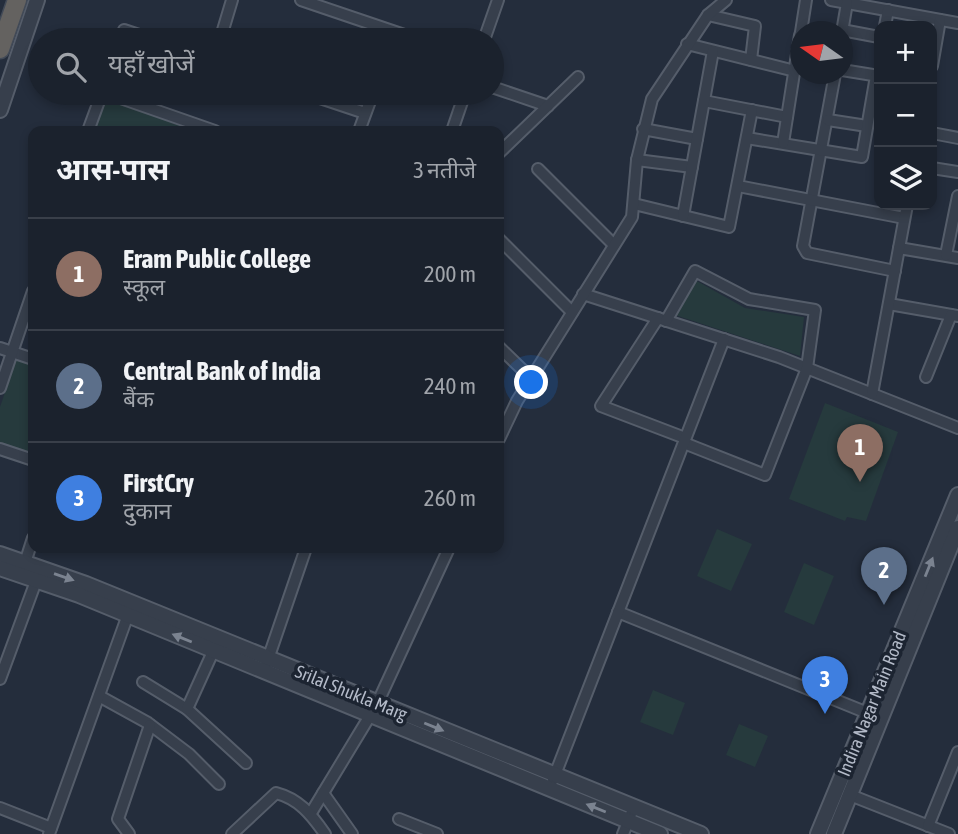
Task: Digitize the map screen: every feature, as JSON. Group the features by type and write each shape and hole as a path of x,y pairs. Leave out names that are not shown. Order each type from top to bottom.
{"highway":[{"path":"0,49 17,0"}],"street":[{"path":"0,110 37,0"},
{"path":"224,28 232,0"},
{"path":"303,0 373,28"},
{"path":"488,28 498,0"},
{"path":"504,428 517,401 632,217 637,160 652,99 708,15 726,0"},
{"path":"803,21 806,0"},
{"path":"831,0 868,3 888,10 958,23"},
{"path":"844,21 847,3"},
{"path":"886,21 888,10"},
{"path":"708,15 755,26 751,60"},
{"path":"937,37 940,20"},
{"path":"853,33 874,36"},
{"path":"687,44 790,70"},
{"path":"683,216 713,51"},
{"path":"853,72 874,75"},
{"path":"504,148 578,77"},
{"path":"783,144 793,84"},
{"path":"833,84 803,246 807,253 895,271"},
{"path":"747,138 862,157 876,84"},
{"path":"504,91 548,106"},
{"path":"704,101 787,117"},
{"path":"90,126 99,105"},
{"path":"135,105 190,126"},
{"path":"341,105 365,113"},
{"path":"361,126 368,105"},
{"path":"454,126 461,105"},
{"path":"634,204 729,228 752,110"},
{"path":"828,120 867,126"},
{"path":"643,129 697,139"},
{"path":"937,135 958,138"},
{"path":"637,160 692,167"},
{"path":"538,169 614,245"},
{"path":"937,169 958,172"},
{"path":"738,186 904,218"},
{"path":"946,255 955,225 958,196"},
{"path":"873,394 905,210"},
{"path":"504,244 572,312"},
{"path":"899,248 958,257"},
{"path":"695,271 749,299 815,310 807,368 765,475 601,406 662,319 695,271"},
{"path":"583,294 807,368 958,428"},
{"path":"889,304 955,316 926,377"},
{"path":"0,388 28,306"},
{"path":"552,782 724,339"},
{"path":"0,348 28,357"},
{"path":"504,352 531,378"},
{"path":"0,449 28,458"},
{"name":"Indira Nagar Main Road","path":"834,834 850,795 874,716 958,495"},
{"name":"Indira Nagar Main Road","path":"818,834 958,528"},
{"path":"22,569 28,552"},
{"path":"266,665 304,553"},
{"path":"311,813 373,709 447,553"},
{"name":"Srilal Shukla Marg","path":"0,554 22,569 130,609 552,782 628,821 660,834"},
{"name":"Srilal Shukla Marg","path":"0,568 22,569"},
{"path":"1,675 38,575"},
{"path":"0,808 50,831 130,609"},
{"path":"618,612 874,716"},
{"path":"187,709 216,645"},
{"path":"144,682 187,709 246,763"},
{"path":"99,696 150,725 190,754 219,784"},
{"path":"129,834 118,819 150,725"},
{"path":"928,826 958,752"},
{"path":"232,834 276,793 291,797 311,813 325,834"},
{"path":"323,793 352,834"},
{"path":"850,795 949,834"},
{"path":"399,819 437,834"},
{"name":"Srilal Shukla Marg","path":"628,821 701,834"}],"green space":[{"path":"103,105 122,105 182,126 96,126"},
{"path":"695,280 745,308 804,317 800,356 675,315"},
{"path":"16,360 28,364 28,453 0,443 0,407"},
{"path":"825,403 898,432 866,521 847,517 845,521 789,499"},
{"path":"717,529 752,544 731,591 697,576"},
{"path":"804,563 834,576 814,625 784,612"},
{"path":"653,690 685,703 673,735 640,722"},
{"path":"739,724 768,736 755,767 726,755"}],"place":[{"name":"Eram Public College","path":"860,482"},
{"name":"Central Bank of India","path":"884,605"},
{"name":"FirstCry","path":"825,714"}]}
